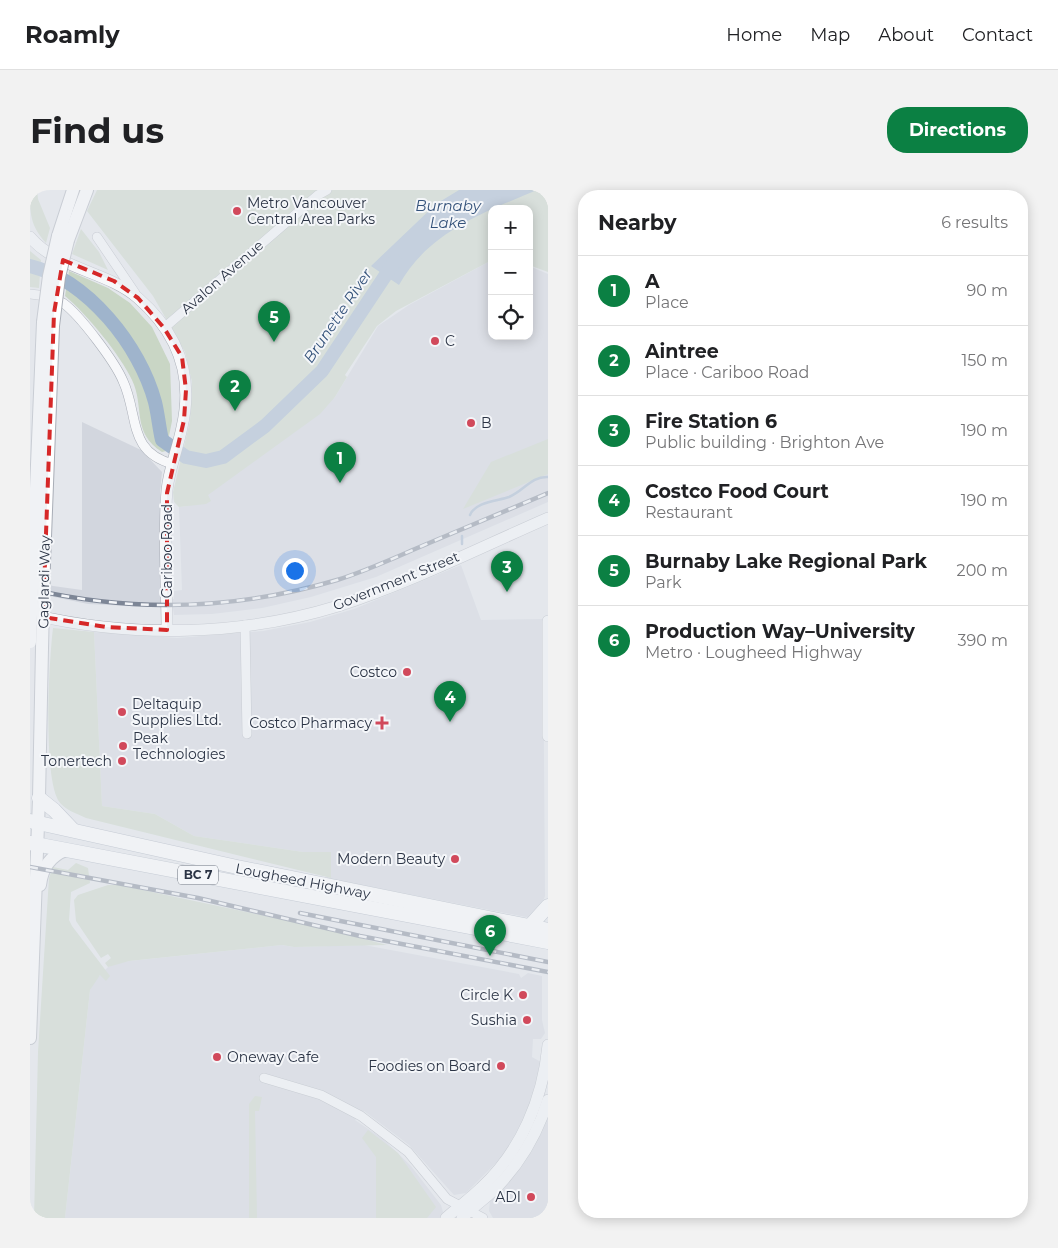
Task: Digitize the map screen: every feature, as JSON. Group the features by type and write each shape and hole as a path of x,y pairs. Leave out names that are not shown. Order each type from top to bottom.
{"main road":[{"name":"Gaglardi Way","path":"63,238 73,190"},
{"name":"Gaglardi Way","path":"30,642 38,561 49,276 63,238 87,190"},
{"name":"Gaglardi Way","path":"30,1038 34,919 34,822 39,798 42,648 38,561"},
{"path":"39,798 54,810 73,830"},
{"name":"Lougheed Highway","path":"34,822 237,868 548,930"},
{"name":"Lougheed Highway","path":"34,843 548,942"},
{"path":"34,919 41,875 50,859 66,850"},
{"path":"530,926 548,906"}],"street":[{"name":"Avalon Avenue","path":"164,328 318,195 327,190"},
{"name":"Cariboo Road","path":"30,238 39,248 53,256 114,281 138,298 164,328 178,350 184,364 186,390 181,431 173,464 166,515 167,630"},
{"path":"97,238 138,298"},
{"path":"30,294 58,301 75,314 113,363 124,382 134,427 143,444 160,460 173,464"},
{"name":"Government Street","path":"30,614 106,627 167,630 245,625 311,613 363,598 548,518"},
{"path":"245,625 247,734"},
{"path":"548,627 548,736"},
{"path":"463,1212 522,1136 541,1086 548,1052"},
{"path":"264,1078 321,1095 361,1116 408,1152 447,1199 463,1212 483,1218"},
{"path":"446,1218 463,1212 496,1188 513,1168 531,1139 548,1100"}],"highlighted area":[{"path":"63,260 114,281 138,298 164,328 182,357 186,390 184,420 167,493 167,630 106,627 43,617 54,313"}],"shaded area":[{"path":"488,262 488,340 533,340 533,268 548,274 548,502 376,577 311,597 262,608 212,614 174,615 173,608 88,604 30,592 30,580 53,586 82,590 82,422 141,450 162,472 160,492 161,596 174,599 174,591 182,590 179,507 188,506 335,397 378,326 409,305"},
{"path":"461,565 481,620 543,619 545,896 542,904 531,918 327,878 329,852 303,852 194,836 155,814 102,806 94,632 177,638 263,631 310,622 354,609"},
{"path":"282,945 294,947 364,945 519,974 521,978 528,973 542,976 542,1020 545,1033 541,1039 533,1039 532,1057 541,1062 537,1086 519,1130 502,1157 466,1193 454,1195 409,1145 364,1111 355,1120 383,1139 411,1166 441,1205 443,1212 441,1218 65,1218 90,990 95,980 108,967 120,962"},
{"path":"548,1117 548,1218 493,1218 489,1211 490,1201 543,1128"}],"green space":[{"path":"30,190 37,190 38,199 50,228 46,243 32,219"},
{"path":"97,190 548,190 548,272 533,266 533,205 488,205 488,262 396,311 377,326 345,375 347,377 335,397 320,414 208,495 211,501 206,504 179,507 174,502 173,492 190,421 192,382 185,352 153,296 87,211"},
{"path":"81,229 99,252 108,270 72,254"},
{"path":"30,251 41,260 39,288 30,287"},
{"path":"69,271 108,288 130,303 152,327 170,364 172,421 166,451 162,452 152,444 142,428 136,390 120,359 93,324 65,296"},
{"path":"548,439 548,474 463,509 491,462"},
{"path":"53,628 94,632 102,806 155,814 194,836 303,852 331,852 331,878 86,818 70,811 64,806 58,800 53,786 50,766 48,716"},
{"path":"76,863 88,868 90,883 71,892 69,920 110,976 106,981 100,975 90,990 65,1218 34,1218 38,1052 49,878 53,867 68,870"},
{"path":"108,885 119,885 322,928 387,945 294,947 282,945 129,961 108,967 105,963 111,958 108,954 101,958 76,921 74,900 78,895"},
{"path":"255,1096 262,1097 259,1111 255,1111 257,1218 249,1218 249,1104"},
{"path":"368,1130 398,1153 436,1207 427,1218 376,1218 376,1157 362,1138"}],"water":[{"name":"Burnaby Lake","path":"459,190 537,190 503,205 488,205 488,212 459,226 425,251 399,285 371,266 436,204"}],"waterway":[{"name":"Brunette River","path":"30,266 72,285 109,318 124,338 148,381 155,402 162,440 186,457 206,461 223,457 265,426 322,371 395,261"},
{"path":"470,515 481,505 509,497 532,481 548,477"},
{"path":"462,536 462,544"}],"railway":[{"path":"30,589 69,597 146,605 223,602 299,590 359,573 548,493"},
{"path":"30,867 198,898 360,936 548,972"},
{"path":"300,913 548,962"}],"place":[{"name":"Metro Vancouver Central Area Parks","path":"237,211"},
{"name":"C","path":"435,341"},
{"name":"Burnaby Lake Regional Park","path":"274,342"},
{"name":"Aintree","path":"235,411"},
{"name":"B","path":"471,423"},
{"name":"A","path":"340,483"},
{"name":"Fire Station 6","path":"507,592"},
{"name":"Costco","path":"407,672"},
{"name":"Deltaquip Supplies Ltd.","path":"122,712"},
{"name":"Costco Food Court","path":"450,722"},
{"name":"Costco Pharmacy","path":"382,723"},
{"name":"Peak Technologies","path":"123,746"},
{"name":"Tonertech","path":"122,761"},
{"name":"Modern Beauty","path":"455,859"},
{"name":"Production Way–University","path":"490,956"},
{"name":"Circle K","path":"523,995"},
{"name":"Sushia","path":"527,1020"},
{"name":"Oneway Cafe","path":"217,1057"},
{"name":"Foodies on Board","path":"501,1066"},
{"name":"ADI","path":"531,1197"}]}
